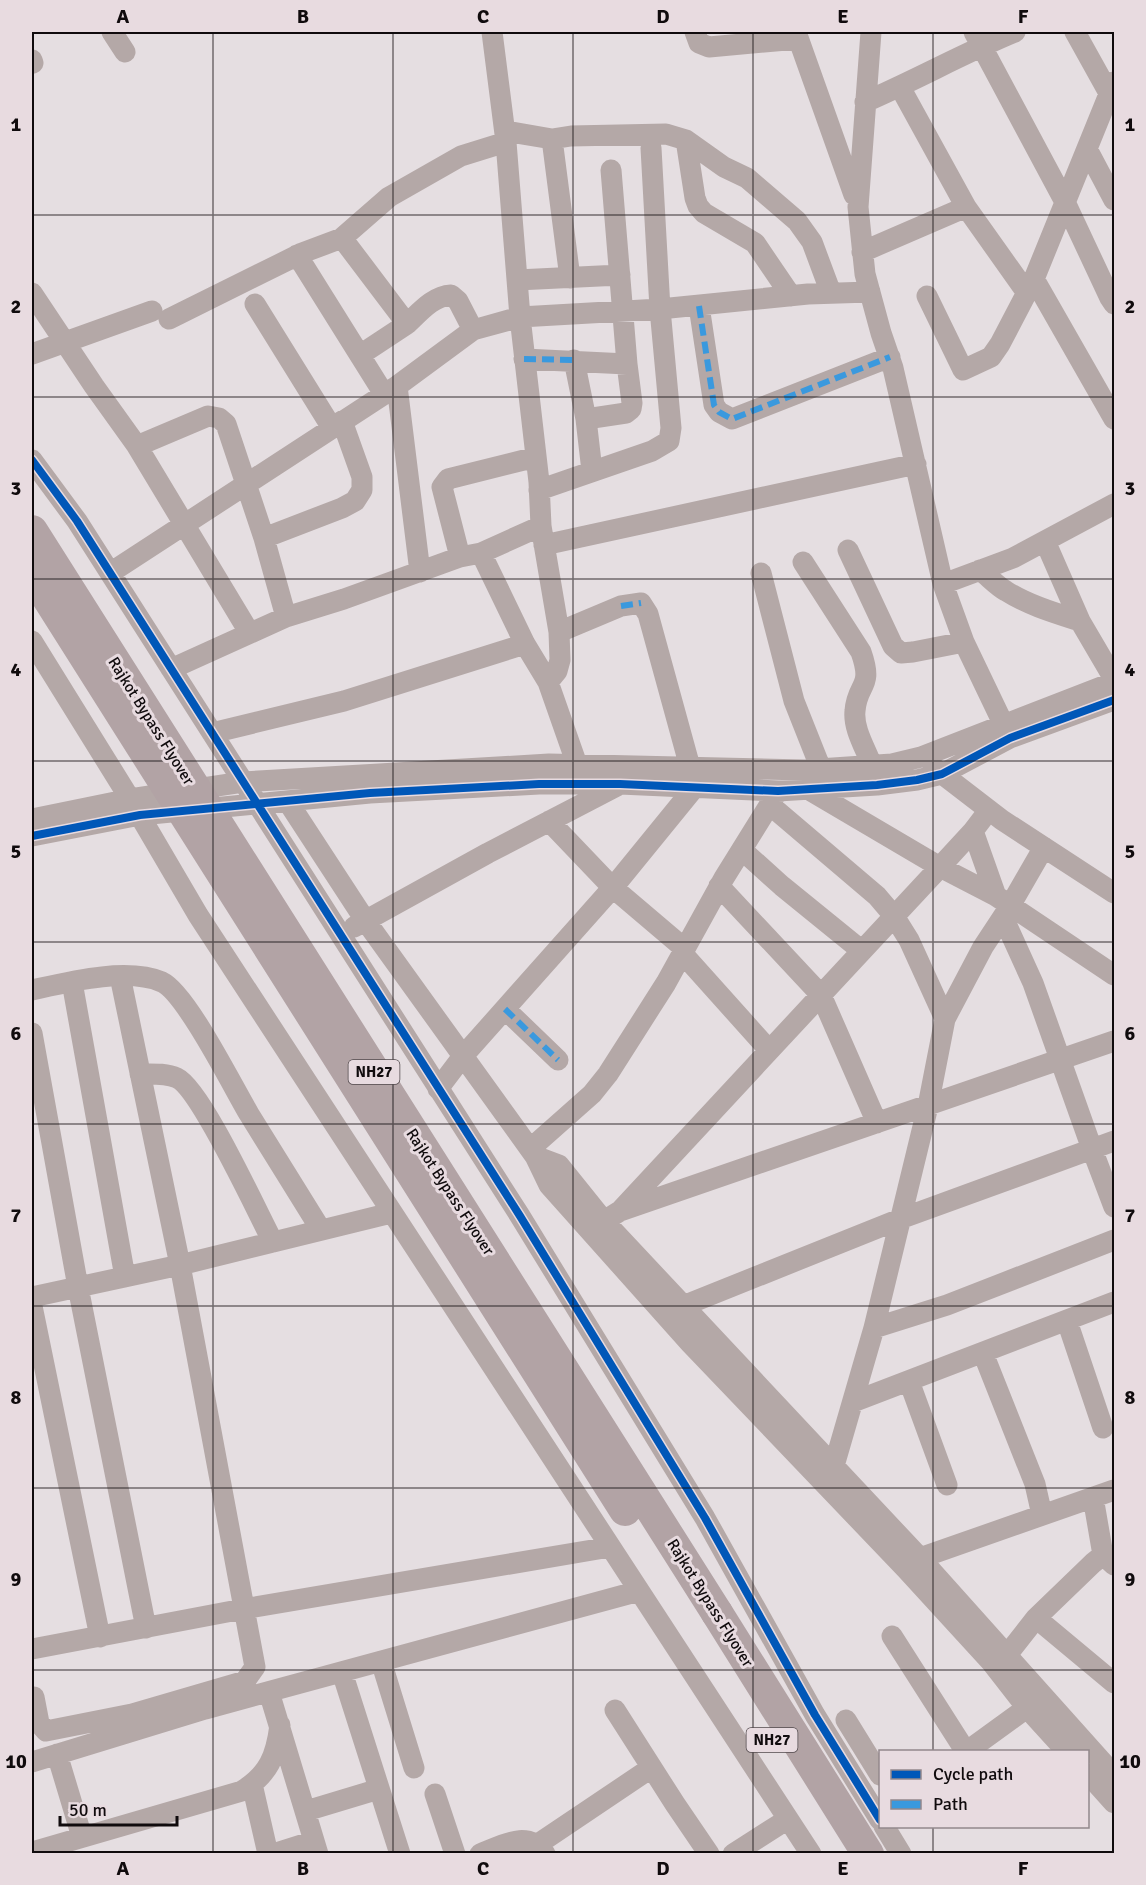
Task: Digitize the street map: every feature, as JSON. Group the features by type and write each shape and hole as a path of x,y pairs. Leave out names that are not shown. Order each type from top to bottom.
{"highway":[{"name":"Rajkot Bypass Flyover","path":"32,531 708,1620 844,1854"},
{"name":"Rajkot Bypass Flyover","path":"32,573 708,1620 868,1854"}],"street":[{"path":"112,32 125,52"},
{"path":"492,32 505,130 520,317 543,535 559,632 560,660 557,671 548,682"},
{"path":"695,32 699,43 709,47 797,35 858,207"},
{"path":"865,102 900,87 978,38 1015,32"},
{"path":"927,296 963,369 992,357 1031,286 1112,88 1075,32"},
{"path":"874,33 865,102 858,207 865,274 890,357 943,584 964,642 1007,732"},
{"path":"978,38 1065,202 1114,304"},
{"path":"900,87 966,207 1031,286 1114,419"},
{"path":"32,354 64,342 160,315 297,255 342,238 389,196 505,130 552,139 572,136 666,134 686,140 724,167 747,178 797,221 812,242 831,293"},
{"path":"552,139 570,278"},
{"path":"686,140 698,206 704,213 755,243 790,296"},
{"path":"539,490 652,451 669,441 671,428 660,309 651,148"},
{"path":"1087,149 1114,200"},
{"path":"586,419 617,416 631,409 632,403 611,170"},
{"path":"862,252 966,207"},
{"path":"342,238 407,324"},
{"path":"297,255 360,355 391,390 420,572"},
{"path":"517,280 620,275"},
{"path":"110,573 391,390 473,330 520,317 623,312 790,296 870,292"},
{"path":"32,293 137,446 249,632"},
{"path":"360,355 407,324 442,296 451,295 458,301 473,330"},
{"path":"255,304 337,424 362,477 362,490 355,501 264,538"},
{"path":"699,306 714,405 719,412 732,419 890,357"},
{"path":"524,359 627,364"},
{"path":"574,360 586,419 592,471"},
{"path":"137,446 208,416 219,418 226,424 264,538 286,616"},
{"path":"536,457 447,479 442,487 443,498 470,555 548,682 585,785"},
{"path":"32,460 77,521 520,1216 705,1518 815,1715 879,1816"},
{"path":"171,669 286,616 344,599 470,555 543,535 916,464"},
{"path":"943,584 1013,558 1114,504"},
{"path":"32,836 135,807 243,782 576,764 821,769 892,764 921,758 1007,732 1083,703 1114,680 1080,621 1045,541"},
{"path":"848,550 893,646 901,653 964,642"},
{"path":"803,562 861,652 866,666 867,679 855,710 855,722 872,766"},
{"path":"980,570 1005,591 1048,611 1080,621"},
{"path":"762,573 794,701 821,769"},
{"path":"559,632 621,606 641,603 648,614 690,767"},
{"path":"32,641 135,807 198,915 811,1854"},
{"path":"212,733 344,701 525,644"},
{"path":"1083,703 1114,700"},
{"path":"32,819 135,807 257,804 370,793 539,784 620,784 694,788 774,798 811,791 917,780 942,774 1007,732"},
{"path":"921,758 989,810 1114,893"},
{"path":"339,935 620,784"},
{"path":"438,1089 463,1056 612,887 694,788"},
{"path":"811,791 940,867 1114,975"},
{"path":"532,1153 592,1094 608,1074 666,983 719,886 774,798"},
{"path":"774,798 837,861 877,896 894,916 909,940 945,1019"},
{"path":"288,802 365,920 532,1153 554,1161 563,1169 675,1311 828,1487 913,1564 1007,1655 1065,1750"},
{"path":"604,1221 821,995 973,831 989,810"},
{"path":"549,821 612,887 684,951 769,1050"},
{"path":"973,831 1033,983 1114,1207"},
{"path":"828,1487 874,1328 928,1106 945,1019 1003,906 1044,847"},
{"path":"742,850 862,951"},
{"path":"719,886 821,995 877,1123"},
{"path":"32,990 120,976 147,978 164,983 182,1000 321,1230"},
{"path":"34,1697 39,1723 46,1731 132,1714 245,1681 255,1667 180,1265 120,976"},
{"path":"72,982 125,1277"},
{"path":"505,1009 558,1060"},
{"path":"32,1033 78,1287 146,1628"},
{"path":"604,1221 1114,1041"},
{"path":"140,1074 165,1074 178,1078 190,1089 206,1112 273,1242"},
{"path":"675,1311 900,1219 1114,1141"},
{"path":"32,1297 180,1265 391,1213"},
{"path":"874,1328 947,1305 1114,1240"},
{"path":"853,1402 1114,1302"},
{"path":"32,1306 100,1637"},
{"path":"675,1311 834,1467 992,1663 1035,1702 1078,1750"},
{"path":"1067,1321 1103,1428"},
{"path":"983,1353 1035,1484 1042,1515"},
{"path":"909,1382 947,1485"},
{"path":"913,1564 1114,1490"},
{"path":"1007,1655 1036,1618 1109,1560 1093,1497"},
{"path":"32,1649 610,1547"},
{"path":"32,1762 205,1709 639,1591"},
{"path":"1036,1618 1114,1683"},
{"path":"892,1636 965,1750"},
{"path":"381,1661 414,1768"},
{"path":"342,1672 400,1854"},
{"path":"269,1692 316,1847 273,1854"},
{"path":"969,1750 1035,1702"},
{"path":"615,1710 709,1854"},
{"path":"846,1720 879,1773"},
{"path":"34,1852 242,1791 266,1771 274,1756 280,1725"},
{"path":"57,1754 82,1838"},
{"path":"1089,1763 1107,1783"},
{"path":"480,1854 513,1841 527,1840 541,1849 651,1768"},
{"path":"252,1784 268,1854"},
{"path":"306,1811 379,1789"},
{"path":"435,1794 455,1854"},
{"path":"733,1854 788,1819"},
{"path":"886,1828 902,1854"}],"marked path":[{"path":"699,306 714,405 719,412 732,419 890,357"},
{"path":"524,359 574,360"},
{"path":"621,606 641,603"},
{"path":"505,1009 558,1060"}],"cycle path":[{"path":"32,460 77,521 520,1216 705,1518 815,1715 879,1818"},
{"path":"32,836 140,815 370,793 539,784 620,784 778,791 877,785 917,780 942,774 1010,738 1114,700"}]}
